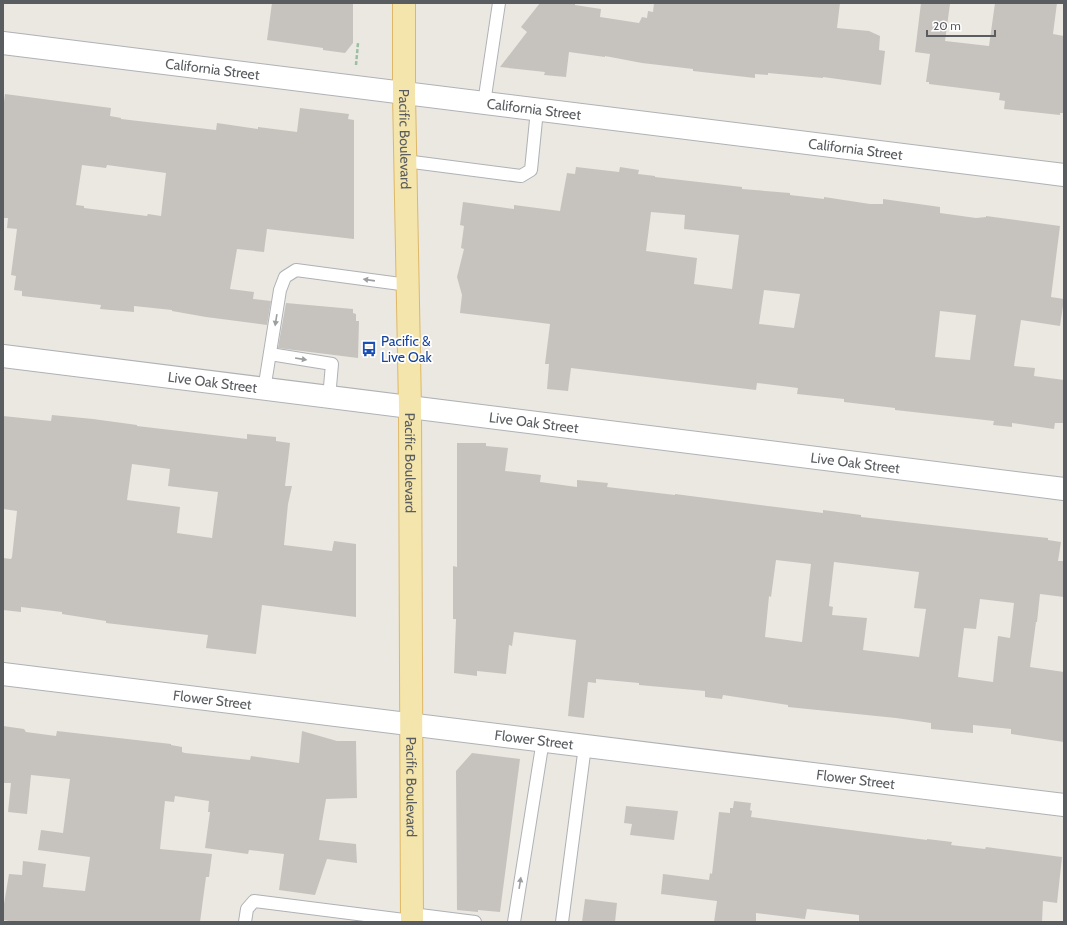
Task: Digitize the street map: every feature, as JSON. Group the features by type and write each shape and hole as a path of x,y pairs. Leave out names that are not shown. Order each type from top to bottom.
{"main road":[{"name":"Pacific Boulevard","path":"404,3 404,94 410,408 412,919"}],"street":[{"name":"California Street","path":"3,43 1064,175"},
{"name":"Live Oak Street","path":"3,356 264,390 1064,489"},
{"name":"Flower Street","path":"3,674 1064,805"}],"lane":[{"path":"484,103 499,3"},
{"path":"405,161 521,176 531,170 538,110"},
{"path":"264,390 280,290 286,277 296,270 408,285"},
{"path":"270,354 332,364 329,398"},
{"path":"514,922 543,740"},
{"path":"562,922 585,746"},
{"path":"245,922 247,908 254,901 412,919 475,922"}],"path":[{"path":"356,69 358,43"}],"building":[{"path":"272,3 353,3 353,43 345,53 323,50 323,48 267,40"},
{"path":"540,3 575,3 575,5 601,9 600,17 639,23 642,17 647,18 648,11 653,12 654,3 840,3 837,28 869,31 880,36 879,50 885,51 881,85 823,77 768,73 768,75 755,74 755,78 693,71 693,69 569,52 566,77 544,75 545,72 500,67 527,32 521,27"},
{"path":"921,3 950,4 945,41 989,46 995,3 1057,3 1053,34 1064,36 1064,113 1060,113 1060,115 1004,109 1005,101 999,100 1000,93 929,84 929,82 926,82 930,54 915,52"},
{"path":"5,94 111,108 110,116 121,119 216,130 217,123 258,129 258,127 297,132 300,108 349,114 348,119 354,120 354,239 267,229 264,252 237,249 230,289 254,292 253,299 271,301 267,325 206,317 172,310 134,306 134,312 100,309 101,305 22,296 22,291 14,290 16,276 11,275 17,229 7,228 8,218 3,218","holes":["82,165 106,168 107,165 166,173 161,216 148,214 147,216 84,208 84,206 76,205"]},
{"path":"576,167 619,172 620,167 639,170 638,174 742,187 742,189 790,193 790,195 824,199 824,197 870,204 883,204 883,199 940,207 940,213 976,218 986,216 1060,226 1051,297 1064,299 1060,326 1021,320 1014,366 1035,368 1034,376 1064,380 1064,423 1055,423 1054,429 1012,423 1012,427 993,425 994,421 895,410 895,408 844,402 844,399 797,394 798,388 757,383 756,390 571,368 568,391 547,389 549,364 545,364 550,324 460,313 462,295 457,277 464,249 461,248 464,226 460,225 463,202 514,209 514,205 560,211 567,173 575,174","holes":["651,212 685,215 684,229 739,235 732,289 694,284 697,258 646,251","764,290 800,294 794,328 759,324","940,311 976,315 970,360 935,357"]},
{"path":"286,303 353,309 353,313 356,314 356,321 359,321 358,358 278,348"},
{"path":"52,415 247,439 247,434 276,437 276,441 290,443 285,486 292,486 288,504 284,545 332,551 334,541 356,544 356,617 262,605 256,654 206,648 208,635 106,623 106,621 62,614 62,612 21,607 21,612 3,610 3,558 11,559 12,557 17,511 3,509 3,416 51,421","holes":["132,464 170,469 168,486 218,492 212,538 177,533 180,507 127,500"]},
{"path":"457,443 486,443 486,446 508,448 505,471 541,475 540,482 577,487 577,480 608,483 607,487 823,513 823,510 861,515 861,517 1048,538 1048,540 1061,542 1058,561 1064,561 1064,597 1040,594 1030,667 1064,672 1064,742 1011,734 1011,729 973,725 973,733 931,729 931,723 788,707 788,705 723,695 722,699 705,697 705,691 639,685 639,683 596,679 596,683 588,682 584,718 568,716 576,640 514,632 512,646 509,645 506,674 477,671 477,676 454,673 456,619 453,619 453,566 457,567","holes":["776,560 811,564 802,642 765,637 769,596 771,597","834,562 919,572 914,608 926,609 919,657 863,650 867,618 832,615 833,607 829,606","980,599 1014,603 1010,638 998,636 993,682 958,677 964,628 976,629"]},
{"path":"3,726 24,729 26,732 56,736 57,731 171,744 182,747 182,752 185,753 250,760 251,756 299,763 302,731 337,741 356,741 357,798 326,799 319,840 356,844 357,863 327,859 315,895 279,890 284,854 249,850 248,854 205,848 210,812 208,812 209,801 175,796 174,802 165,801 160,849 212,854 209,877 206,877 200,922 15,922 3,920 3,910 9,874 22,875 23,861 46,864 43,887 85,891 90,857 38,850 41,830 63,833 70,779 31,775 27,814 8,812 11,783 3,783"},
{"path":"472,753 520,759 500,912 457,910 456,771"},
{"path":"734,801 751,803 751,817 952,842 951,845 985,849 986,847 1062,857 1057,903 1043,901 1042,922 859,922 859,915 807,909 805,919 756,913 756,922 714,922 717,901 661,894 663,874 709,880 710,873 712,874 719,812 730,813 730,808 733,808"},
{"path":"626,806 678,811 674,840 630,835 632,824 624,823"},
{"path":"585,899 617,903 615,922 582,922"}],"place":[{"name":"Pacific & Live Oak","path":"369,349"}]}
